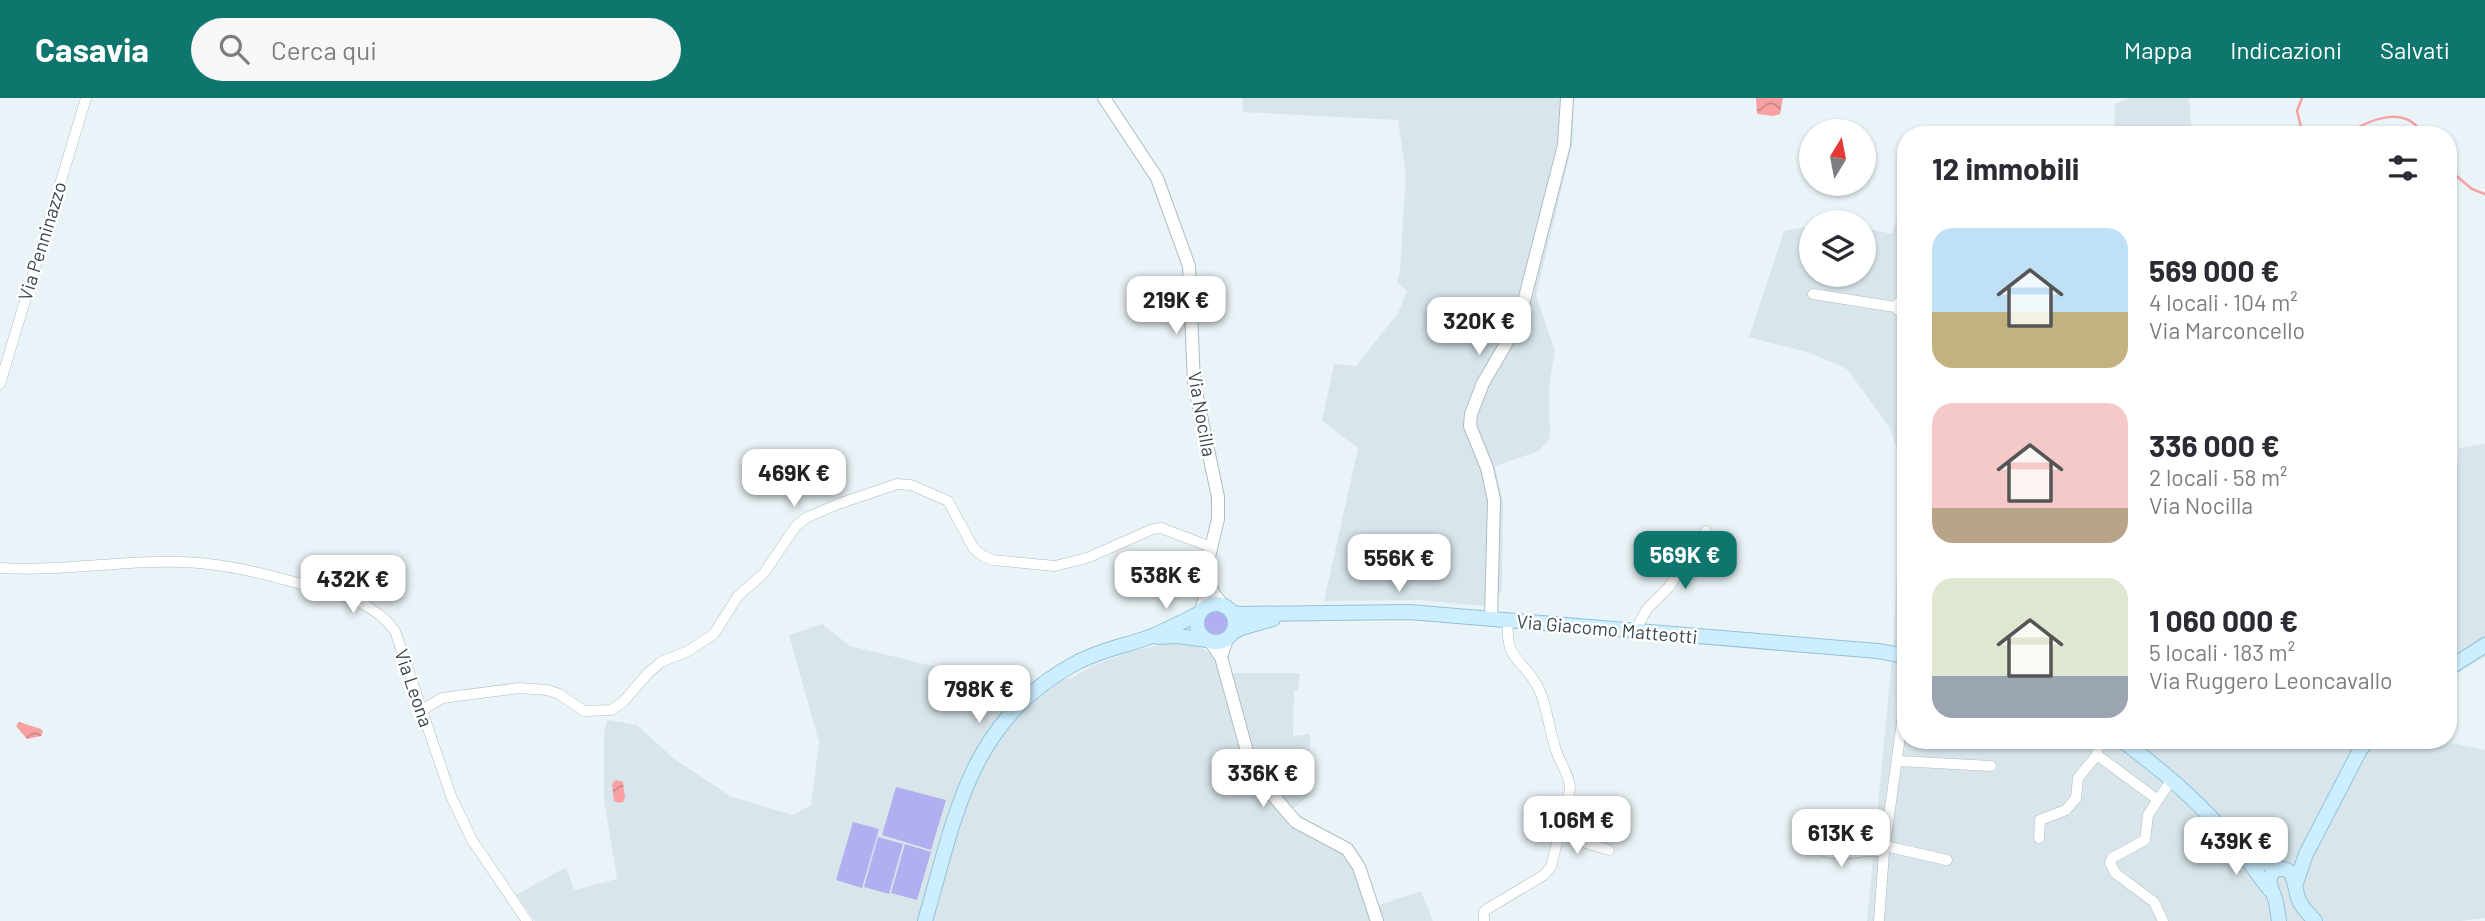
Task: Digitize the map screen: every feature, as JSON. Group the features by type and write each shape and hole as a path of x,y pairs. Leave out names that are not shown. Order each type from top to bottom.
{"main road":[{"path":"925,921 961,799 979,755 995,731 1018,705 1077,662 1146,638 1214,605 1228,609 1308,612"},
{"path":"1228,609 1234,619 1229,636"},
{"path":"1201,612 1198,631 1209,641"},
{"name":"Via Giacomo Matteotti","path":"1308,612 1409,612 1897,655"},
{"path":"1146,638 1178,636 1222,641 1259,622 1308,612"},
{"path":"2457,662 2485,645"},
{"path":"2133,749 2172,779 2233,841 2270,890 2276,902 2279,921"},
{"path":"2296,883 2306,854 2361,749"},
{"path":"2233,841 2266,863 2294,876 2301,904 2315,921"},
{"path":"2270,890 2269,876 2296,864 2306,854"}],"street":[{"name":"Via Penninazzo","path":"0,384 86,98"},
{"name":"Via Nocilla","path":"1104,98 1157,178 1189,266 1194,383 1218,497 1218,519 1208,561 1209,582 1201,612"},
{"path":"1491,619 1494,500 1487,468 1470,426 1471,414 1483,383 1510,337 1523,305 1564,145 1567,98"},
{"path":"1813,294 1895,307"},
{"path":"421,711 442,698 519,688 547,690 559,694 584,711 611,710 623,702 661,662 714,634 738,596 764,573 796,526 806,518 897,484 911,485 948,501 974,549 993,559 1055,566 1087,558 1161,528 1211,547"},
{"path":"1634,632 1647,609 1669,587 1706,531"},
{"name":"Via Leona","path":"0,568 28,569 152,562 204,564 274,576 360,602 381,615 395,631 450,796 471,840 527,921"},
{"path":"1209,582 1214,594 1228,609"},
{"path":"1484,921 1484,912 1487,909 1548,872 1569,797 1570,783 1557,752 1539,689 1514,658 1510,648 1508,621"},
{"path":"1221,657 1229,636"},
{"path":"1209,641 1221,657 1248,755 1258,777 1296,822 1347,849 1359,867 1377,921"},
{"path":"1879,921 1885,849 1899,749"},
{"path":"2039,838 2040,820 2066,810 2076,798 2078,778 2098,755 2098,749"},
{"path":"2098,755 2158,800"},
{"path":"1898,761 1991,766"},
{"path":"2163,921 2154,902 2115,873 2110,863 2112,858 2145,840 2148,815 2172,779"},
{"path":"1560,829 1583,842 1609,850"},
{"path":"1812,844 1827,852 1885,849 1947,860"}],"shaded area":[{"path":"1242,98 1574,98 1573,141 1536,296 1555,351 1549,386 1550,438 1539,451 1495,466 1503,502 1502,591 1483,606 1420,600 1324,601 1358,448 1322,421 1334,364 1356,366 1398,313 1407,291 1397,283 1406,175 1398,120 1243,112"},
{"path":"2130,98 2189,98 2191,126 2114,126 2115,104"},
{"path":"1897,216 1897,450 1890,428 1847,369 1810,353 1749,337 1784,231 1799,228 1799,287 1876,287 1876,231 1892,234"},
{"path":"2485,444 2485,657 2457,673 2457,467 2459,448"},
{"path":"1897,562 1897,749 2457,749 2457,744 2485,750 2485,918 2460,921 1867,921 1894,637"},
{"path":"1216,610 1225,613 1228,622 1225,631 1216,634 1207,631 1204,622 1207,613"},
{"path":"822,624 850,646 1020,687 1072,678 1092,666 1131,651 1166,644 1200,647 1217,658 1220,673 1300,673 1298,690 1294,691 1293,736 1310,734 1309,796 1291,810 1317,830 1354,847 1361,857 1379,905 1421,891 1433,921 535,921 516,895 566,867 574,890 617,879 604,800 604,733 607,720 637,725 673,758 732,797 792,815 811,805 819,742 789,635"},
{"path":"896,787 946,800 931,850 882,835"},
{"path":"853,822 879,829 862,888 836,880"},
{"path":"878,837 903,844 889,894 864,887"},
{"path":"905,844 931,852 917,900 891,893"}],"water":[{"path":"1756,98 1783,98 1780,114 1757,114"},
{"path":"19,722 41,729 41,736 27,739 16,726"},
{"path":"616,780 623,782 625,797 623,802 618,803 614,801 612,784"}],"waterway":[{"path":"2301,126 2297,111 2302,98"},
{"path":"2361,126 2386,117 2407,119 2417,126"},
{"path":"2457,176 2472,189 2485,194"}]}
